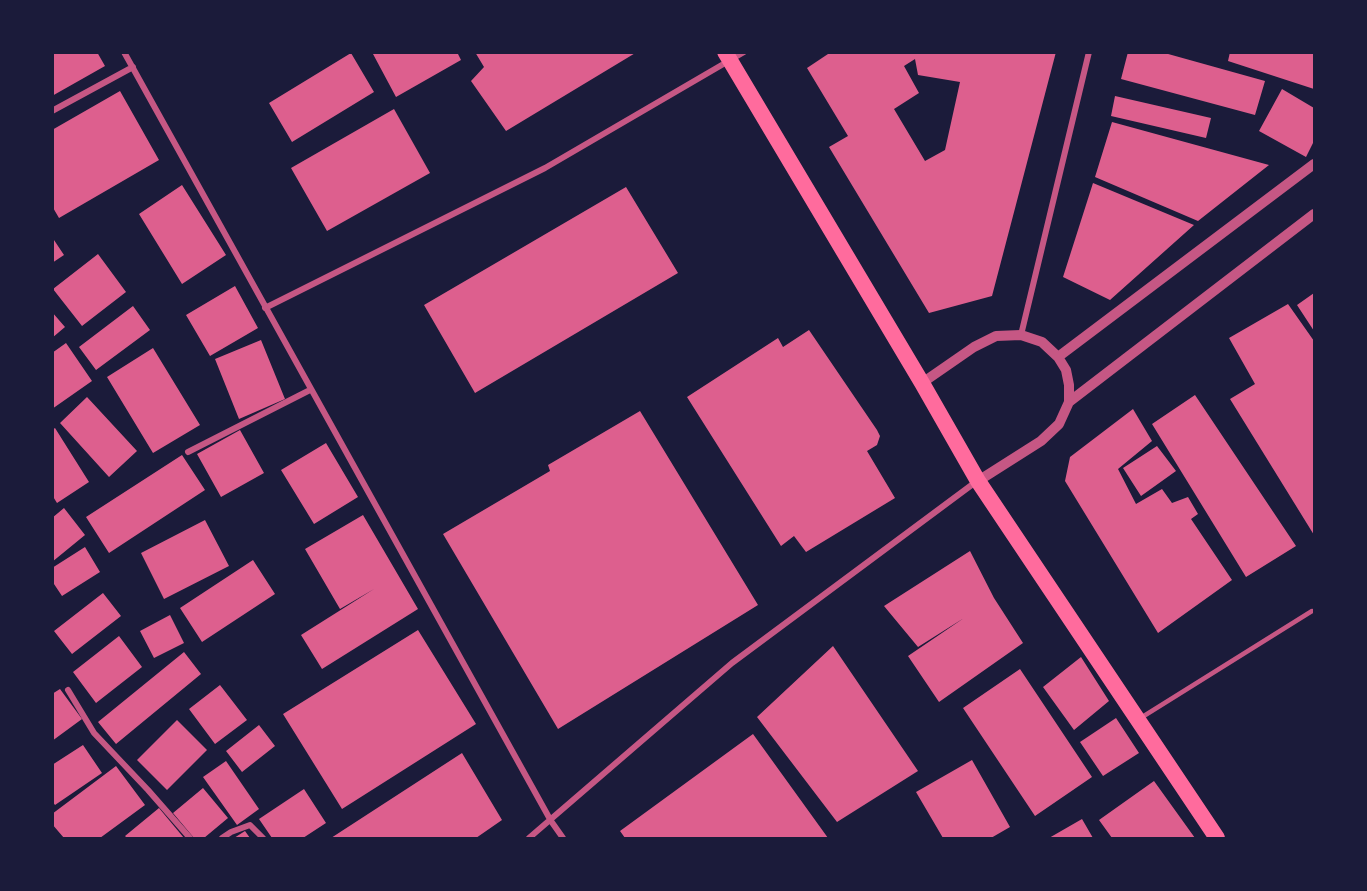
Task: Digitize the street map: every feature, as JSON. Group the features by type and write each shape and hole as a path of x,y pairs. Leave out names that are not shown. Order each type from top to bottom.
{"highway":[{"path":"733,55 978,481 1216,838"}],"street":[{"path":"124,52 550,821 564,838"},
{"path":"1021,335 1089,52"},
{"path":"265,308 545,168 733,55"},
{"path":"52,111 133,67"},
{"path":"1058,357 1314,164"},
{"path":"1069,402 1314,214"},
{"path":"529,838 732,663 978,481 1041,441 1059,424 1069,402 1066,370 1058,357 1042,342 1021,335 996,336 974,347 922,383"},
{"path":"188,452 310,390"},
{"path":"68,690 94,733 190,838"},
{"path":"222,838 250,825 263,838"}],"lane":[{"path":"1137,720 1311,611"}],"building":[{"path":"52,52 97,52 105,66 52,96"},
{"path":"376,52 457,52 461,60 396,97 373,54"},
{"path":"475,52 637,52 506,131 471,81 484,67"},
{"path":"831,52 1056,52 992,296 929,313 829,147 848,136 807,68","holes":["915,59 918,75 960,82 945,150 925,161 894,109 919,93 904,66"]},
{"path":"1128,52 1161,52 1265,81 1255,115 1121,79"},
{"path":"1230,52 1314,52 1314,89 1228,61"},
{"path":"351,53 374,92 292,142 269,103"},
{"path":"1282,89 1314,108 1314,141 1306,157 1259,131"},
{"path":"120,91 159,160 59,218 52,206 52,130"},
{"path":"1115,96 1211,118 1206,138 1111,116"},
{"path":"394,109 430,173 327,231 291,168"},
{"path":"1112,122 1269,165 1198,221 1095,177"},
{"path":"1093,183 1194,225 1110,300 1063,277"},
{"path":"182,185 226,255 182,284 139,214"},
{"path":"626,187 678,273 475,393 424,305"},
{"path":"52,237 64,255 52,263"},
{"path":"98,254 126,292 82,326 53,289"},
{"path":"235,286 258,328 210,356 186,315"},
{"path":"1314,293 1314,331 1297,305"},
{"path":"1288,304 1314,341 1314,535 1230,399 1255,384 1229,338"},
{"path":"133,306 150,330 96,370 79,347"},
{"path":"52,312 65,327 52,338"},
{"path":"809,330 877,430 880,436 877,445 867,451 895,498 806,552 794,536 781,546 687,397 778,338 783,347"},
{"path":"261,340 285,399 239,419 215,359"},
{"path":"66,343 92,381 52,409 52,353"},
{"path":"153,348 200,425 153,453 107,377"},
{"path":"1195,395 1296,546 1246,577 1152,424"},
{"path":"87,397 137,451 109,477 60,423"},
{"path":"1133,409 1152,441 1118,469 1136,504 1162,489 1172,503 1188,497 1198,514 1191,519 1232,580 1158,633 1065,481 1070,457"},
{"path":"640,411 758,605 558,729 443,534 550,471 548,465"},
{"path":"55,428 89,482 57,503 52,495 52,430"},
{"path":"240,430 264,473 221,497 197,454"},
{"path":"326,443 358,497 314,524 281,470"},
{"path":"1157,446 1176,471 1141,496 1123,468"},
{"path":"182,455 205,490 109,553 86,517"},
{"path":"64,508 85,535 52,562 52,518"},
{"path":"363,515 418,609 322,669 301,635 374,589 340,609 305,549"},
{"path":"205,520 229,566 164,599 141,553"},
{"path":"85,547 100,572 62,596 52,581 52,568"},
{"path":"970,551 994,598 1023,643 939,702 908,656 964,618 918,647 884,606"},
{"path":"253,560 275,594 202,642 180,608"},
{"path":"103,593 121,616 72,654 54,631"},
{"path":"170,615 184,643 154,658 140,631"},
{"path":"418,630 476,724 342,809 283,714"},
{"path":"119,636 142,667 96,703 73,672"},
{"path":"833,646 918,771 837,822 757,717"},
{"path":"184,652 201,674 116,744 98,722"},
{"path":"1081,657 1109,701 1074,730 1043,687"},
{"path":"1020,669 1092,777 1035,816 963,708"},
{"path":"220,685 247,720 215,744 189,709"},
{"path":"60,689 82,719 52,741 52,694"},
{"path":"1116,718 1139,753 1103,776 1080,742"},
{"path":"177,720 207,750 167,790 137,760"},
{"path":"259,725 275,746 242,772 226,751"},
{"path":"753,734 828,838 625,838 620,831"},
{"path":"83,745 102,773 55,805 52,801 52,765"},
{"path":"462,753 502,820 476,838 331,838"},
{"path":"972,760 1010,827 991,838 943,838 916,792"},
{"path":"226,761 259,809 237,825 203,777"},
{"path":"116,766 145,805 100,838 64,838 52,824 52,814"},
{"path":"1154,781 1195,838 1112,838 1099,820"},
{"path":"203,788 228,818 204,838 194,838 173,813"},
{"path":"304,789 326,823 303,838 272,838 259,819"},
{"path":"159,808 184,838 127,838 125,836"},
{"path":"1082,819 1093,838 1049,838"},
{"path":"245,831 250,838 234,838"}]}
